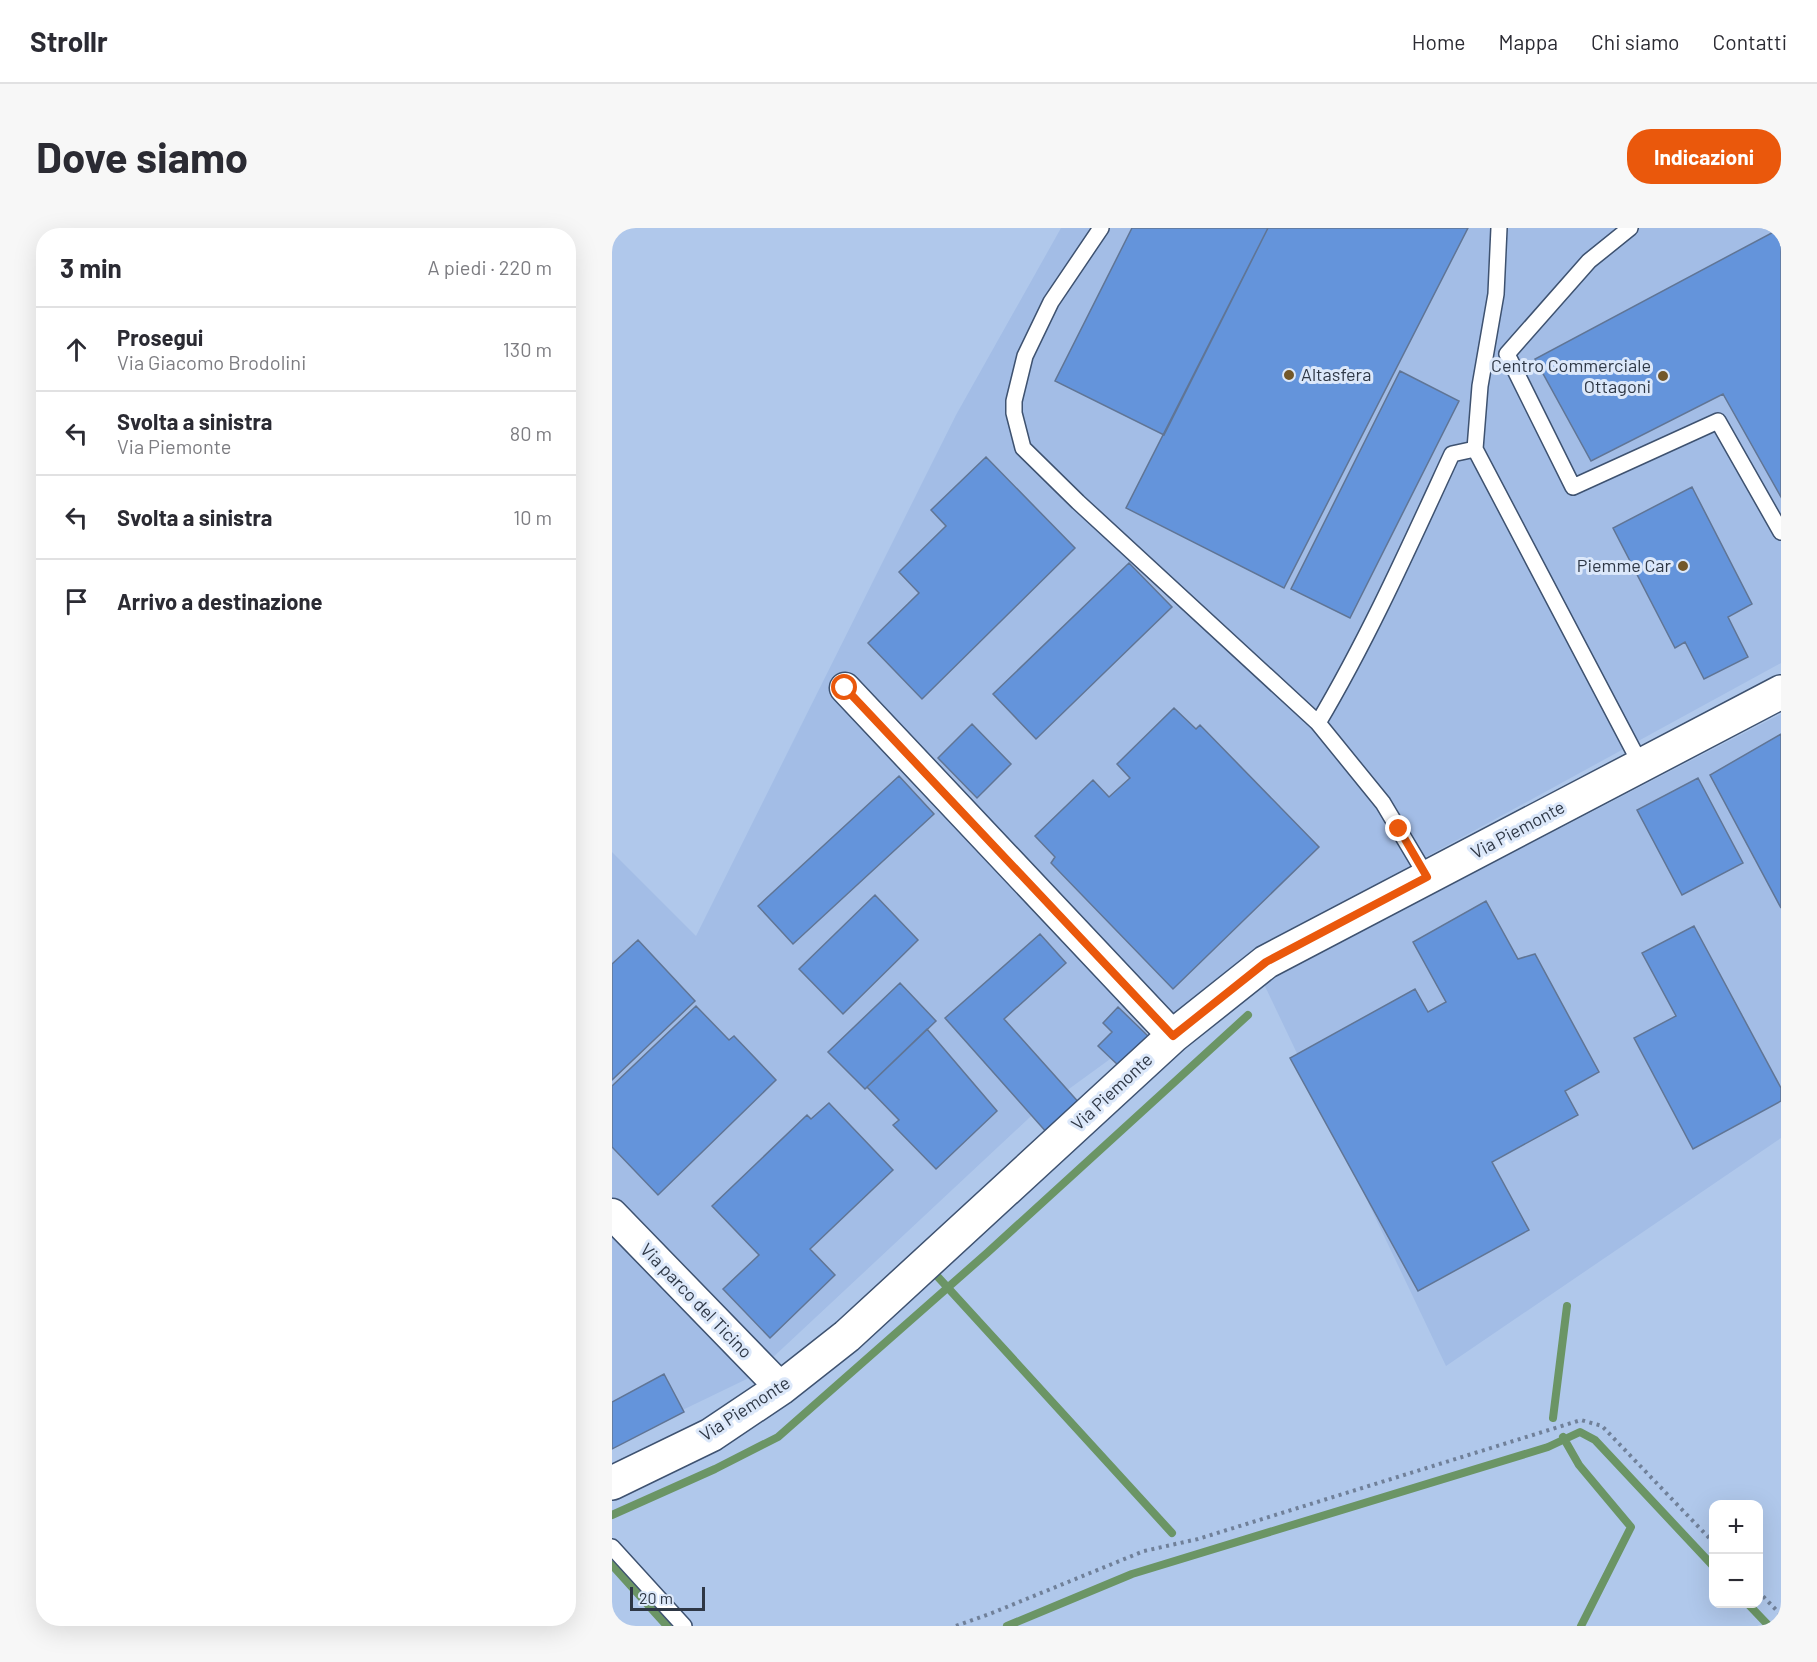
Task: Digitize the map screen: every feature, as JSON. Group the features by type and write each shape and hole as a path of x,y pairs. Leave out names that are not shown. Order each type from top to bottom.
{"street":[{"path":"845,688 1173,1036"},
{"name":"Via Piemonte","path":"612,1483 711,1435 781,1388 847,1336 1173,1036 1266,962 1781,692"},
{"name":"Via parco del Ticino","path":"612,1214 781,1388"}],"lane":[{"path":"1101,228 1051,302 1025,356 1014,407 1023,448 1086,510 1318,723 1383,803 1427,877"},
{"path":"1499,228 1496,294 1480,386 1475,449 1641,765"},
{"path":"1630,228 1589,261 1507,354 1517,375 1573,487 1718,421 1781,532"},
{"path":"1318,723 1374,621 1452,454 1475,449"},
{"path":"612,1547 684,1626"}],"path":[{"path":"956,1626 1144,1551 1198,1539 1581,1420 1602,1426 1709,1539"},
{"path":"1763,1596 1781,1615"}],"shaded area":[{"path":"1061,228 1781,228 1781,663 1382,881 1256,953 1029,1118 753,1376 612,1444 612,852 696,936 956,415"},
{"path":"1781,714 1781,1138 1446,1366 1263,982"}],"building":[{"path":"1132,228 1268,228 1164,435 1055,381"},
{"path":"1268,228 1468,228 1284,588 1126,508"},
{"name":"Centro Commerciale Ottagoni","path":"1781,228 1781,497 1723,394 1591,461 1535,359"},
{"path":"1400,371 1459,401 1350,618 1291,589"},
{"path":"986,457 1075,548 922,699 868,643 919,593 899,572 946,526 931,510"},
{"name":"Piemme Car","path":"1692,487 1752,604 1728,617 1748,657 1704,679 1685,642 1675,648 1613,528"},
{"path":"1129,563 1172,607 1036,739 993,694"},
{"path":"1174,708 1196,729 1200,725 1319,847 1173,989 1051,863 1055,857 1035,836 1093,780 1109,797 1130,778 1117,764"},
{"path":"972,724 1011,764 977,798 938,758"},
{"path":"1781,734 1781,908 1710,775"},
{"path":"899,776 934,814 793,944 758,906"},
{"path":"1698,778 1743,863 1682,895 1637,810"},
{"path":"875,895 918,940 843,1014 799,969"},
{"path":"1486,901 1518,959 1535,954 1599,1072 1565,1091 1578,1115 1492,1162 1529,1230 1418,1291 1290,1058 1415,989 1428,1012 1446,1002 1413,942"},
{"path":"1694,926 1781,1088 1781,1101 1693,1149 1634,1038 1676,1016 1642,953"},
{"path":"1040,934 1066,963 1004,1019 1081,1105 1048,1134 945,1018"},
{"path":"638,940 695,1001 612,1080 612,964"},
{"path":"900,983 936,1021 865,1089 828,1052"},
{"path":"696,1006 729,1040 734,1036 776,1080 658,1195 612,1147 612,1086"},
{"path":"1118,1007 1149,1037 1120,1067 1098,1046 1112,1032 1103,1023"},
{"path":"927,1029 997,1111 936,1169 893,1125 899,1120 867,1087"},
{"path":"829,1103 893,1170 810,1249 835,1275 770,1338 723,1289 759,1255 712,1206 807,1115 811,1119"},
{"path":"664,1374 684,1412 612,1449 612,1402"}],"waterway":[{"path":"612,1515 715,1469 778,1437 987,1253 1248,1015"},
{"path":"938,1277 1172,1533"},
{"path":"1553,1418 1567,1306"},
{"path":"1007,1626 1132,1574 1548,1447 1580,1432 1595,1440 1709,1562"},
{"path":"1563,1437 1579,1465 1631,1527 1581,1626"},
{"path":"612,1565 667,1626"},
{"path":"1752,1608 1769,1626"}],"place":[{"name":"Altasfera","path":"1289,375"},
{"name":"Centro Commerciale Ottagoni","path":"1663,376"},
{"name":"Piemme Car","path":"1683,566"}],"route":[{"path":"845,688 1173,1036 1266,962 1427,877 1399,829"}]}
